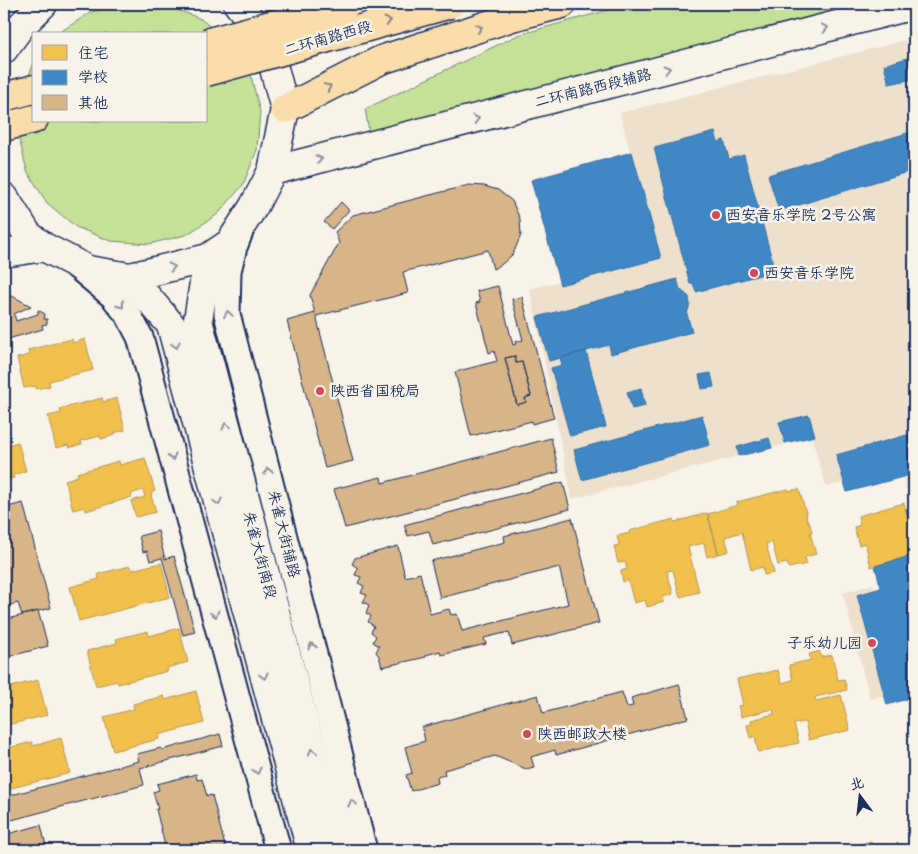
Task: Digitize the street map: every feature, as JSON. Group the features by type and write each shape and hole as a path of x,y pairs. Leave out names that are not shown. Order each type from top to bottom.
{"highway":[{"name":"二环南路西段","path":"208,42 347,4"},
{"name":"二环南路西段","path":"208,71 450,4"},
{"path":"285,109 381,60 512,17 562,4"},
{"path":"4,98 32,91"},
{"path":"4,127 32,120"}],"main road":[{"path":"4,197 28,235 88,270 130,277 208,258 230,242 254,206 272,172 285,109 266,39 238,4"},
{"name":"二环南路西段辅路","path":"272,172 914,5"},
{"path":"4,49 36,8"},
{"path":"4,253 44,246"},
{"name":"朱雀大街南段","path":"208,258 198,320 338,850"},
{"name":"朱雀大街南段","path":"130,277 171,325 311,850"}],"street":[{"name":"朱雀大街辅路","path":"246,219 234,246 228,271 227,314 364,850"},
{"path":"71,261 113,296 130,316 140,337 278,850"}],"shaded area":[{"name":"西安音乐学院","path":"914,38 914,519 901,470 826,487 812,437 572,499 530,289 657,256 620,113"},
{"name":"子乐幼儿园","path":"873,584 900,692 870,699 843,593"}],"green space":[{"path":"123,4 166,5 201,19 231,44 251,76 260,112 257,150 243,185 218,214 186,235 149,244 111,241 76,227 47,203 27,171 18,134 20,96 32,68 32,122 208,122 208,32 60,32 91,12"},
{"path":"630,4 860,4 470,111 369,131 365,109 518,35"}],"building: 住宅":[{"path":"72,339 73,343 85,339 93,370 49,381 50,386 36,389 36,386 24,388 17,358 29,355 28,350"},
{"path":"102,398 103,402 117,398 125,430 101,439 100,436 81,441 82,444 69,448 68,445 56,448 48,416 61,413 60,409"},
{"path":"18,442 26,471 13,475 14,478 4,481 4,446"},
{"path":"145,458 155,491 151,495 156,512 136,517 131,501 145,497 143,490 131,494 132,497 86,511 84,507 73,510 65,480 78,476 77,473 119,461 120,465"},
{"path":"788,489 789,491 799,489 812,532 810,533 816,554 805,557 807,564 789,568 787,563 778,565 772,542 766,544 774,573 764,575 763,567 751,570 742,532 725,537 729,551 719,554 708,514 738,505 737,502"},
{"path":"904,503 914,540 914,555 871,567 865,543 859,545 854,527 860,525 858,516"},
{"path":"707,513 718,554 707,557 704,543 688,547 699,592 680,597 673,570 667,571 673,594 663,597 664,602 647,607 645,600 634,603 628,580 623,582 621,571 627,569 625,562 618,563 614,546 619,545 617,536 674,519 675,522"},
{"path":"161,563 170,597 79,621 70,587 99,579 98,574 130,566 131,570"},
{"path":"179,628 188,662 167,668 168,671 118,684 117,681 96,686 87,651 117,643 116,639 148,631 149,636"},
{"path":"820,651 821,657 832,655 838,680 844,679 847,690 815,697 816,701 841,695 850,730 809,740 805,722 794,724 799,743 758,752 755,736 750,738 747,725 752,724 751,720 774,714 773,709 741,717 738,706 743,705 737,679 778,670 782,683 793,680 789,665 811,660 809,654"},
{"path":"38,680 47,715 4,726 4,685 7,688"},
{"path":"196,691 204,723 158,735 159,739 113,751 104,717 134,709 133,704 164,696 165,700"},
{"path":"61,738 70,773 4,790 4,749 32,742 33,746"},
{"path":"871,841 872,847 883,844 884,850 857,850 861,849 860,844"}],"building: 学校":[{"path":"914,56 914,79 889,84 884,65"},
{"path":"914,131 914,170 779,211 768,175"},
{"name":"西安音乐学院 2号公寓","path":"715,132 718,142 724,140 729,159 744,155 775,271 696,292 693,283 690,284 654,148"},
{"path":"632,152 661,258 560,285 531,180"},
{"path":"677,279 680,289 689,297 690,304 687,314 692,332 611,354 609,345 549,361 537,317"},
{"path":"586,351 606,427 570,436 551,368 562,365 560,358"},
{"path":"711,373 714,387 702,389 699,375"},
{"path":"641,388 645,406 632,409 627,392"},
{"path":"702,415 710,445 582,480 574,450"},
{"path":"809,415 815,436 785,443 779,422"},
{"path":"914,433 914,474 847,492 836,455"},
{"path":"769,438 772,448 739,456 737,447"},
{"path":"914,507 914,540 906,509"},
{"path":"914,555 914,636 906,638 914,668 914,697 887,705 857,595 881,588 875,566"}],"building: 其他":[{"name":"陕西省国税局","path":"469,185 484,186 498,190 512,201 520,219 521,235 513,254 502,264 493,269 488,250 403,272 408,293 316,316 353,461 325,468 287,321 315,313 310,295 339,243 335,232 353,215"},
{"path":"341,202 349,210 332,229 324,222"},
{"path":"498,286 513,345 516,344 515,342 523,340 512,299 522,297 554,418 532,424 532,421 471,436 455,372 497,361 494,351 489,353 476,303 480,302 477,291","holes":["515,356 516,363 522,362 531,396 525,398 526,402 517,405 505,358"]},
{"path":"12,296 31,306 14,314 16,321 38,314 38,310 45,314 44,319 47,319 47,324 42,325 43,329 8,339 4,344 4,298"},
{"path":"515,356 516,363 522,362 531,396 525,398 526,402 517,405 505,358"},
{"path":"551,438 559,472 345,528 334,489 381,477 382,483"},
{"path":"563,482 570,509 433,545 429,531 408,536 404,525"},
{"path":"23,503 51,608 22,615 18,603 6,606 4,597 4,508"},
{"path":"572,518 599,623 512,645 509,632 484,638 486,644 441,655 440,651 426,655 426,657 382,667 376,652 379,646 373,642 376,636 371,632 374,626 368,622 371,616 366,613 369,605 363,602 367,595 361,593 364,586 358,583 361,577 355,575 358,568 352,564 355,558 398,546 405,577 420,573 430,614 449,609 451,615 457,614 462,631 568,604 559,567 440,598 431,561 505,542 504,536"},
{"path":"158,531 165,559 174,556 195,632 183,635 162,558 150,561 147,551 143,552 139,536"},
{"path":"38,611 48,646 4,658 4,620"},
{"name":"陕西邮政大楼","path":"679,684 688,718 556,755 555,750 531,757 534,767 526,769 495,756 444,770 445,775 437,777 438,783 411,791 406,775 412,773 405,747 425,741 422,727 538,695 543,713 622,692 627,707 633,706 631,698"},
{"path":"220,734 223,746 140,768 144,785 4,822 4,797 139,761 137,754 161,748 162,750"},
{"path":"196,774 197,780 202,779 207,796 212,795 226,850 166,850 153,792 159,790 157,784"},
{"path":"41,825 47,850 4,850 4,835"},
{"path":"724,846 725,850 709,850"}],"place":[{"name":"西安音乐学院 2号公寓","path":"716,215"},
{"name":"西安音乐学院","path":"754,273"},
{"name":"陕西省国税局","path":"320,391"},
{"name":"子乐幼儿园","path":"872,643"},
{"name":"陕西邮政大楼","path":"527,734"}]}
